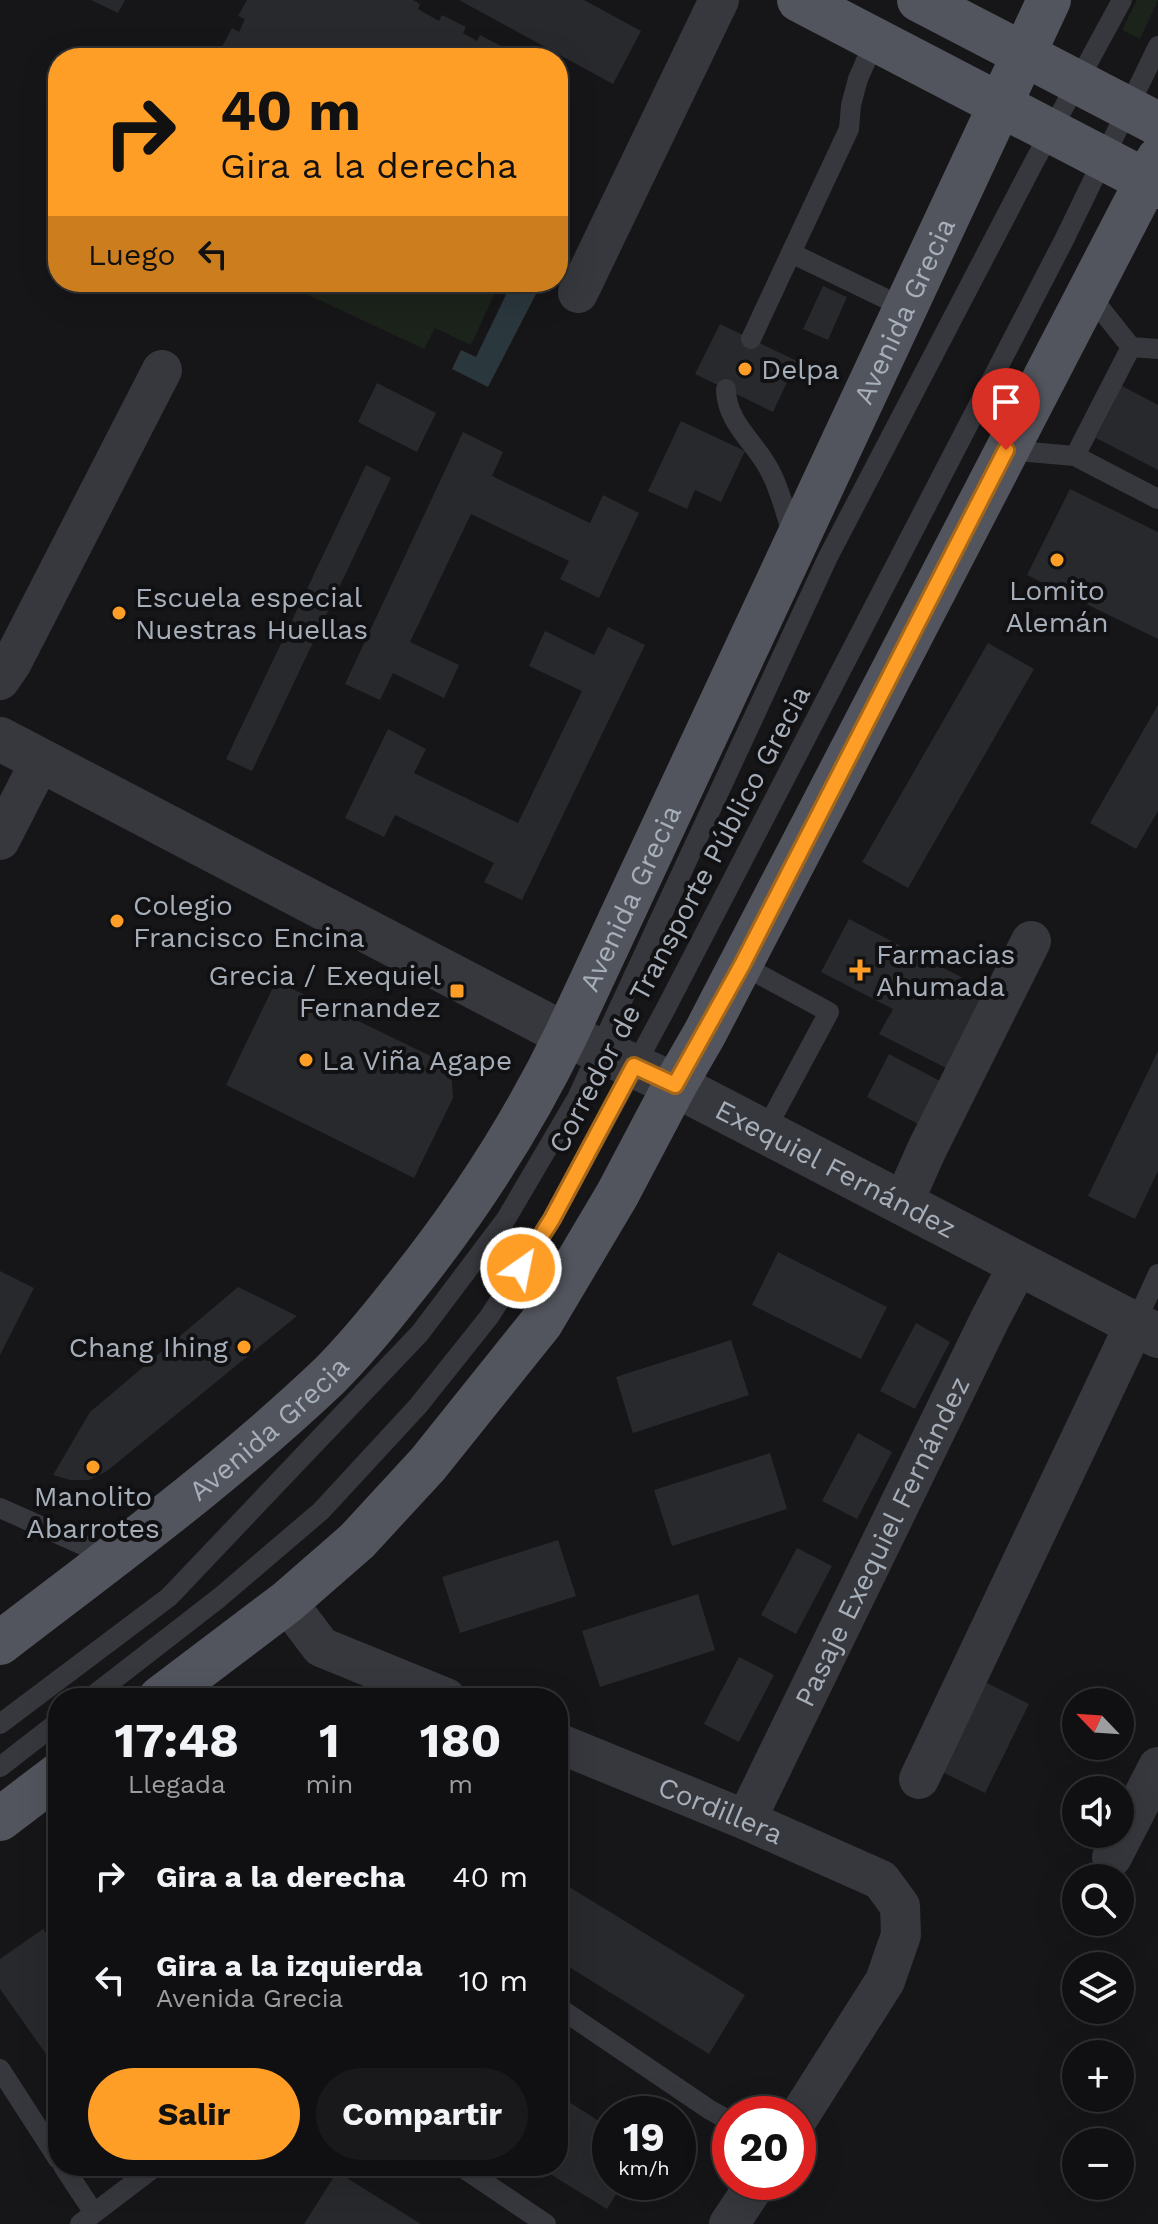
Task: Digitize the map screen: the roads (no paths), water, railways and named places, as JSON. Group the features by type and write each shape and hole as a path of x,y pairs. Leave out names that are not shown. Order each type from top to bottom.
{"main road":[{"path":"173,1688 287,1602 357,1541 428,1464 541,1323 617,1195 742,965 1006,450 1088,293 1154,176 1105,159 1050,132 799,0"},
{"path":"919,0 1143,116"},
{"name":"Avenida Grecia","path":"0,1643 192,1497 331,1374 379,1321 434,1252 496,1164 544,1081 600,1051 795,543 1049,0"},
{"path":"0,1819 48,1783"}],"street":[{"path":"578,293 719,0"},
{"path":"0,680 162,370"},
{"name":"Exequiel Fernández","path":"0,739 600,1051 675,1085 1147,1330"},
{"path":"0,840 41,760"},
{"path":"903,1203 1031,941"},
{"name":"Pasaje Exequiel Fernández","path":"746,1820 1019,1264"},
{"path":"919,1779 1147,1330"},
{"path":"287,1602 321,1647 421,1688"},
{"name":"Cordillera","path":"568,1747 746,1820 881,1880 900,1906 901,1935 885,1981 812,2096"},
{"path":"1112,1857 1158,1767"},
{"path":"729,2224 745,2200"}],"lane":[{"name":"Corredor de Transporte Público Grecia","path":"0,1724 169,1597 420,1333 506,1219 577,1098 600,1051 828,557 1122,0"},
{"path":"751,339 849,129 858,79 875,40"},
{"name":"Corredor de Transporte Público Grecia","path":"103,1688 219,1598 321,1511 418,1406 489,1317 537,1243 560,1206 600,1051 1105,159 1143,116 1158,46"},
{"path":"791,253 905,308"},
{"path":"1088,293 1131,347 1158,349"},
{"path":"1075,456 1131,347"},
{"path":"726,389 726,405 772,473 795,543"},
{"path":"1006,450 1075,456 1158,499"},
{"path":"742,965 829,1012 765,1131"},
{"path":"1147,1330 1158,1274"},
{"path":"0,1508 112,1558"},
{"path":"0,1767 48,1730"},
{"path":"568,2014 712,2111"},
{"path":"0,2069 48,2143"},
{"path":"68,2176 87,2219 143,2176"},
{"path":"475,2176 546,2224"}],"place":[{"name":"Delpa","path":"745,369"},
{"name":"Lomito Alemán","path":"1057,560"},
{"name":"Escuela especial Nuestras Huellas","path":"119,613"},
{"name":"Colegio Francisco Encina","path":"117,921"},
{"name":"Farmacias Ahumada","path":"860,970"},
{"name":"Grecia / Exequiel Fernandez","path":"457,991"},
{"name":"La Viña Agape","path":"306,1060"},
{"name":"Chang Ihing","path":"244,1347"},
{"name":"Manolito Abarrotes","path":"93,1467"}]}
